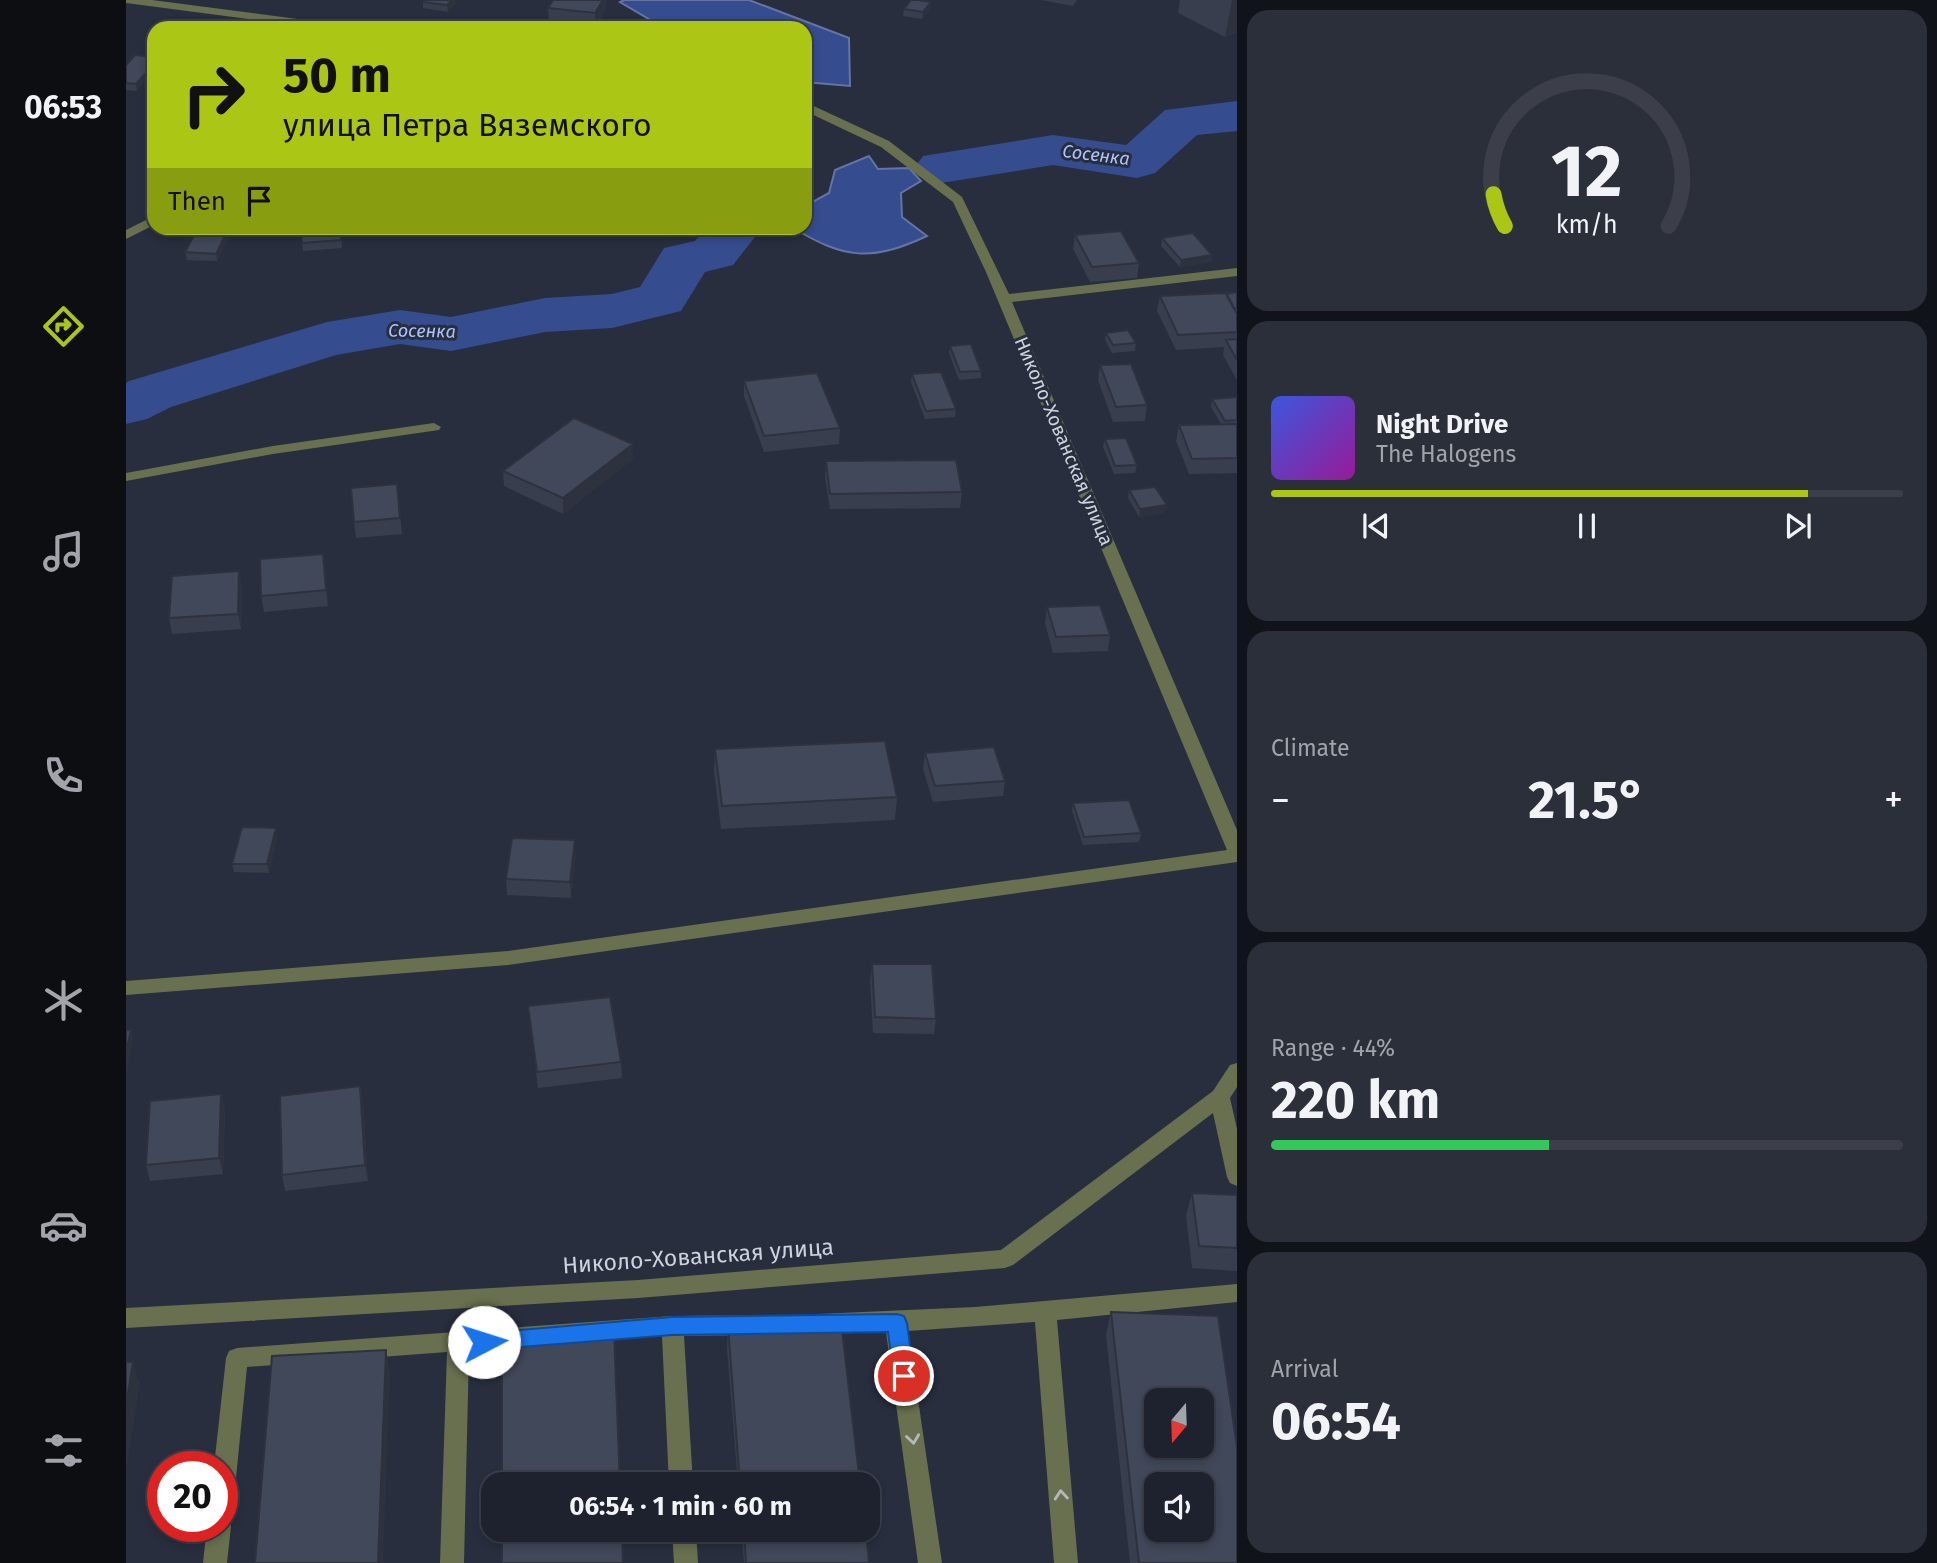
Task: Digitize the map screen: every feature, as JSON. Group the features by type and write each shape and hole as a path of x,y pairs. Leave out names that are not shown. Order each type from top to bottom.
{"street":[{"path":"126,0 235,21"},
{"name":"Николо-Хованская улица","path":"812,109 885,144 958,200 1004,299 1237,853"},
{"path":"126,235 147,224"},
{"path":"1004,299 1237,272"},
{"path":"126,477 273,450 434,427"},
{"path":"126,988 508,958 1237,853"},
{"name":"Николо-Хованская улица","path":"126,1318 638,1289 1005,1259 1220,1097 1237,1070"},
{"path":"1220,1097 1237,1177"},
{"path":"227,1451 237,1358 458,1344 672,1326 897,1323 1237,1293"},
{"path":"1045,1312 1066,1563"},
{"path":"897,1323 930,1563"},
{"path":"672,1326 680,1472"},
{"path":"452,1563 458,1344"},
{"path":"215,1563 217,1542"},
{"path":"685,1542 686,1563"}],"water":[{"path":"749,0 804,21 652,21 620,2"},
{"path":"812,24 849,38 850,86 812,83"},
{"path":"869,156 878,169 909,168 921,181 901,193 902,217 927,236 890,250 859,253 828,246 806,235 812,235 812,202 829,193 835,170"}],"building":[{"path":"452,0 447,5 423,2"},
{"path":"553,0 603,0 595,13 548,8"},
{"path":"911,0 931,2 923,12 904,9"},
{"path":"135,55 147,56 147,72 136,84 126,83 126,65"},
{"path":"1121,231 1139,263 1092,267 1075,235"},
{"path":"1193,233 1212,255 1181,260 1162,238"},
{"path":"194,235 226,235 216,254 185,252"},
{"path":"301,235 341,235 341,240 302,243"},
{"path":"1237,292 1237,308 1234,309 1226,294"},
{"path":"1226,293 1237,314 1237,332 1178,335 1160,296"},
{"path":"1128,330 1136,343 1113,345 1106,333"},
{"path":"1237,339 1237,360 1226,340"},
{"path":"971,344 981,371 960,372 950,346"},
{"path":"1131,364 1147,405 1116,407 1100,365"},
{"path":"941,372 956,409 926,411 912,374"},
{"path":"817,373 840,428 764,436 744,381"},
{"path":"1237,397 1237,420 1225,421 1212,399"},
{"path":"574,418 633,444 563,498 503,471"},
{"path":"1237,424 1237,458 1192,459 1179,425"},
{"path":"1126,438 1137,465 1115,466 1105,439"},
{"path":"956,460 962,492 830,494 826,461"},
{"path":"397,484 400,518 354,522 351,488"},
{"path":"1155,487 1167,505 1140,509 1129,490"},
{"path":"323,554 326,590 261,596 260,559"},
{"path":"239,571 238,614 169,618 172,576"},
{"path":"1100,605 1110,635 1056,637 1047,607"},
{"path":"885,741 897,797 722,806 715,749"},
{"path":"994,747 1005,781 935,786 925,753"},
{"path":"1129,800 1141,833 1084,837 1073,803"},
{"path":"242,827 276,828 267,864 232,864"},
{"path":"512,838 575,840 570,882 506,879"},
{"path":"872,964 932,964 936,1019 875,1017"},
{"path":"610,997 621,1062 537,1072 528,1006"},
{"path":"126,1030 131,1030 126,1053"},
{"path":"360,1086 365,1165 282,1175 280,1096"},
{"path":"221,1094 219,1158 146,1165 150,1101"},
{"path":"1192,1193 1237,1195 1237,1248 1199,1246"},
{"path":"1111,1312 1218,1316 1237,1447 1237,1563 1139,1563"},
{"path":"841,1321 859,1472 739,1472 728,1326"},
{"path":"614,1332 620,1472 502,1472 502,1338"},
{"path":"386,1350 378,1563 255,1563 272,1356"},
{"path":"126,1362 133,1362 126,1406"},
{"path":"502,1542 622,1542 623,1563 502,1563"},
{"path":"745,1542 867,1542 869,1563 746,1563"}],"waterway":[{"name":"Сосенка","path":"941,167 1053,150 1137,162 1183,121 1237,116"},
{"name":"Сосенка","path":"126,406 150,394 327,339 400,327 451,334 545,315 612,311 661,299 684,260 714,253 729,235"}],"route":[{"path":"484,1342 672,1326 897,1323 904,1376"}]}
